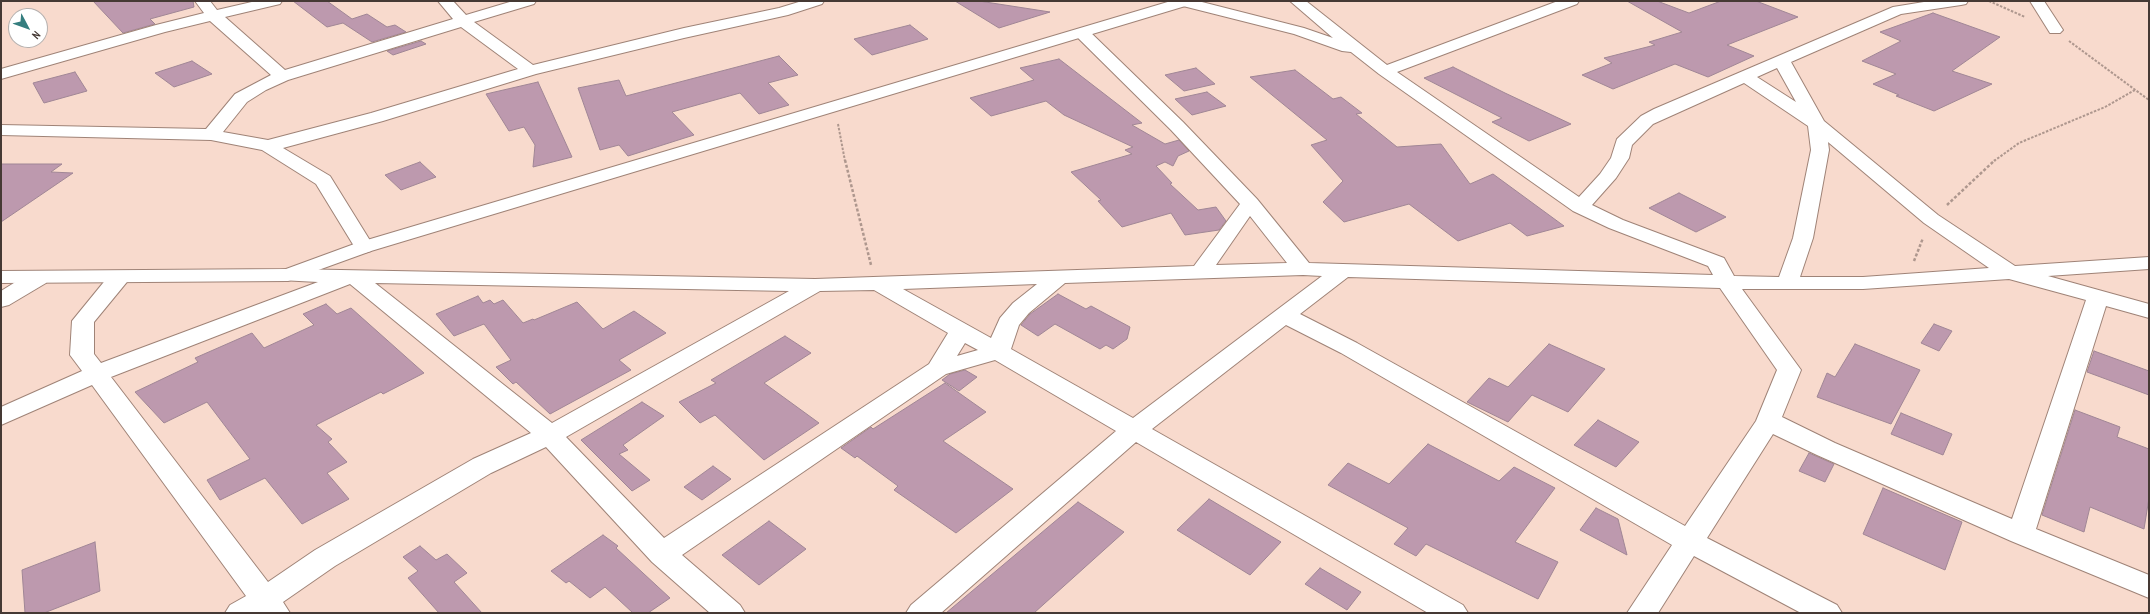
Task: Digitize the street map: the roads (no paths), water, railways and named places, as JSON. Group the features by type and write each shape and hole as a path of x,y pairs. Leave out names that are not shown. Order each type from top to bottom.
{"street":[{"path":"202,1 215,17 282,76"},
{"path":"1,74 161,28 215,17 276,1"},
{"path":"445,1 464,22 530,71"},
{"path":"211,135 241,98 260,86 282,76 464,22 529,1"},
{"path":"719,26 756,6 759,1"},
{"path":"268,146 377,117 530,71 783,12 817,1"},
{"path":"288,275 364,247 834,108 1185,1 1299,31 1364,54"},
{"path":"1297,1 1385,71 1580,207 1616,224 1717,262 1726,283 1789,370 1768,421 1756,441 1642,613"},
{"path":"1385,71 1572,1"},
{"path":"1580,207 1607,178 1620,158 1623,143 1647,120 1901,6 1961,1"},
{"path":"2037,1 2055,30"},
{"path":"1082,33 1177,126 1250,203 1303,269"},
{"path":"1781,60 1817,124 1820,150 1803,238 1786,284"},
{"path":"1745,76 1817,124 1931,219 2011,273 2149,311"},
{"path":"1,130 211,135 268,146 323,180 364,247"},
{"path":"1201,272 1250,203"},
{"path":"1,277 38,278 288,275 815,285 875,281 1058,278 1303,269 1786,284 1905,280 2149,263"},
{"path":"921,613 1134,430 1342,271"},
{"path":"1,417 98,373 353,276"},
{"path":"353,276 550,435 662,554 730,613"},
{"path":"120,277 83,321 82,355 98,373 270,606"},
{"path":"1,300 38,278"},
{"path":"998,352 1008,323 1020,308 1058,278"},
{"path":"875,281 961,329 998,352 1453,613"},
{"path":"240,613 270,606 325,558 482,466 550,435 815,285"},
{"path":"2021,534 2098,297"},
{"path":"1284,316 1349,348 1689,541 1827,613"},
{"path":"938,369 961,329"},
{"path":"662,554 938,369 998,352"},
{"path":"1768,421 1826,449 2021,534 2149,587"}]}
